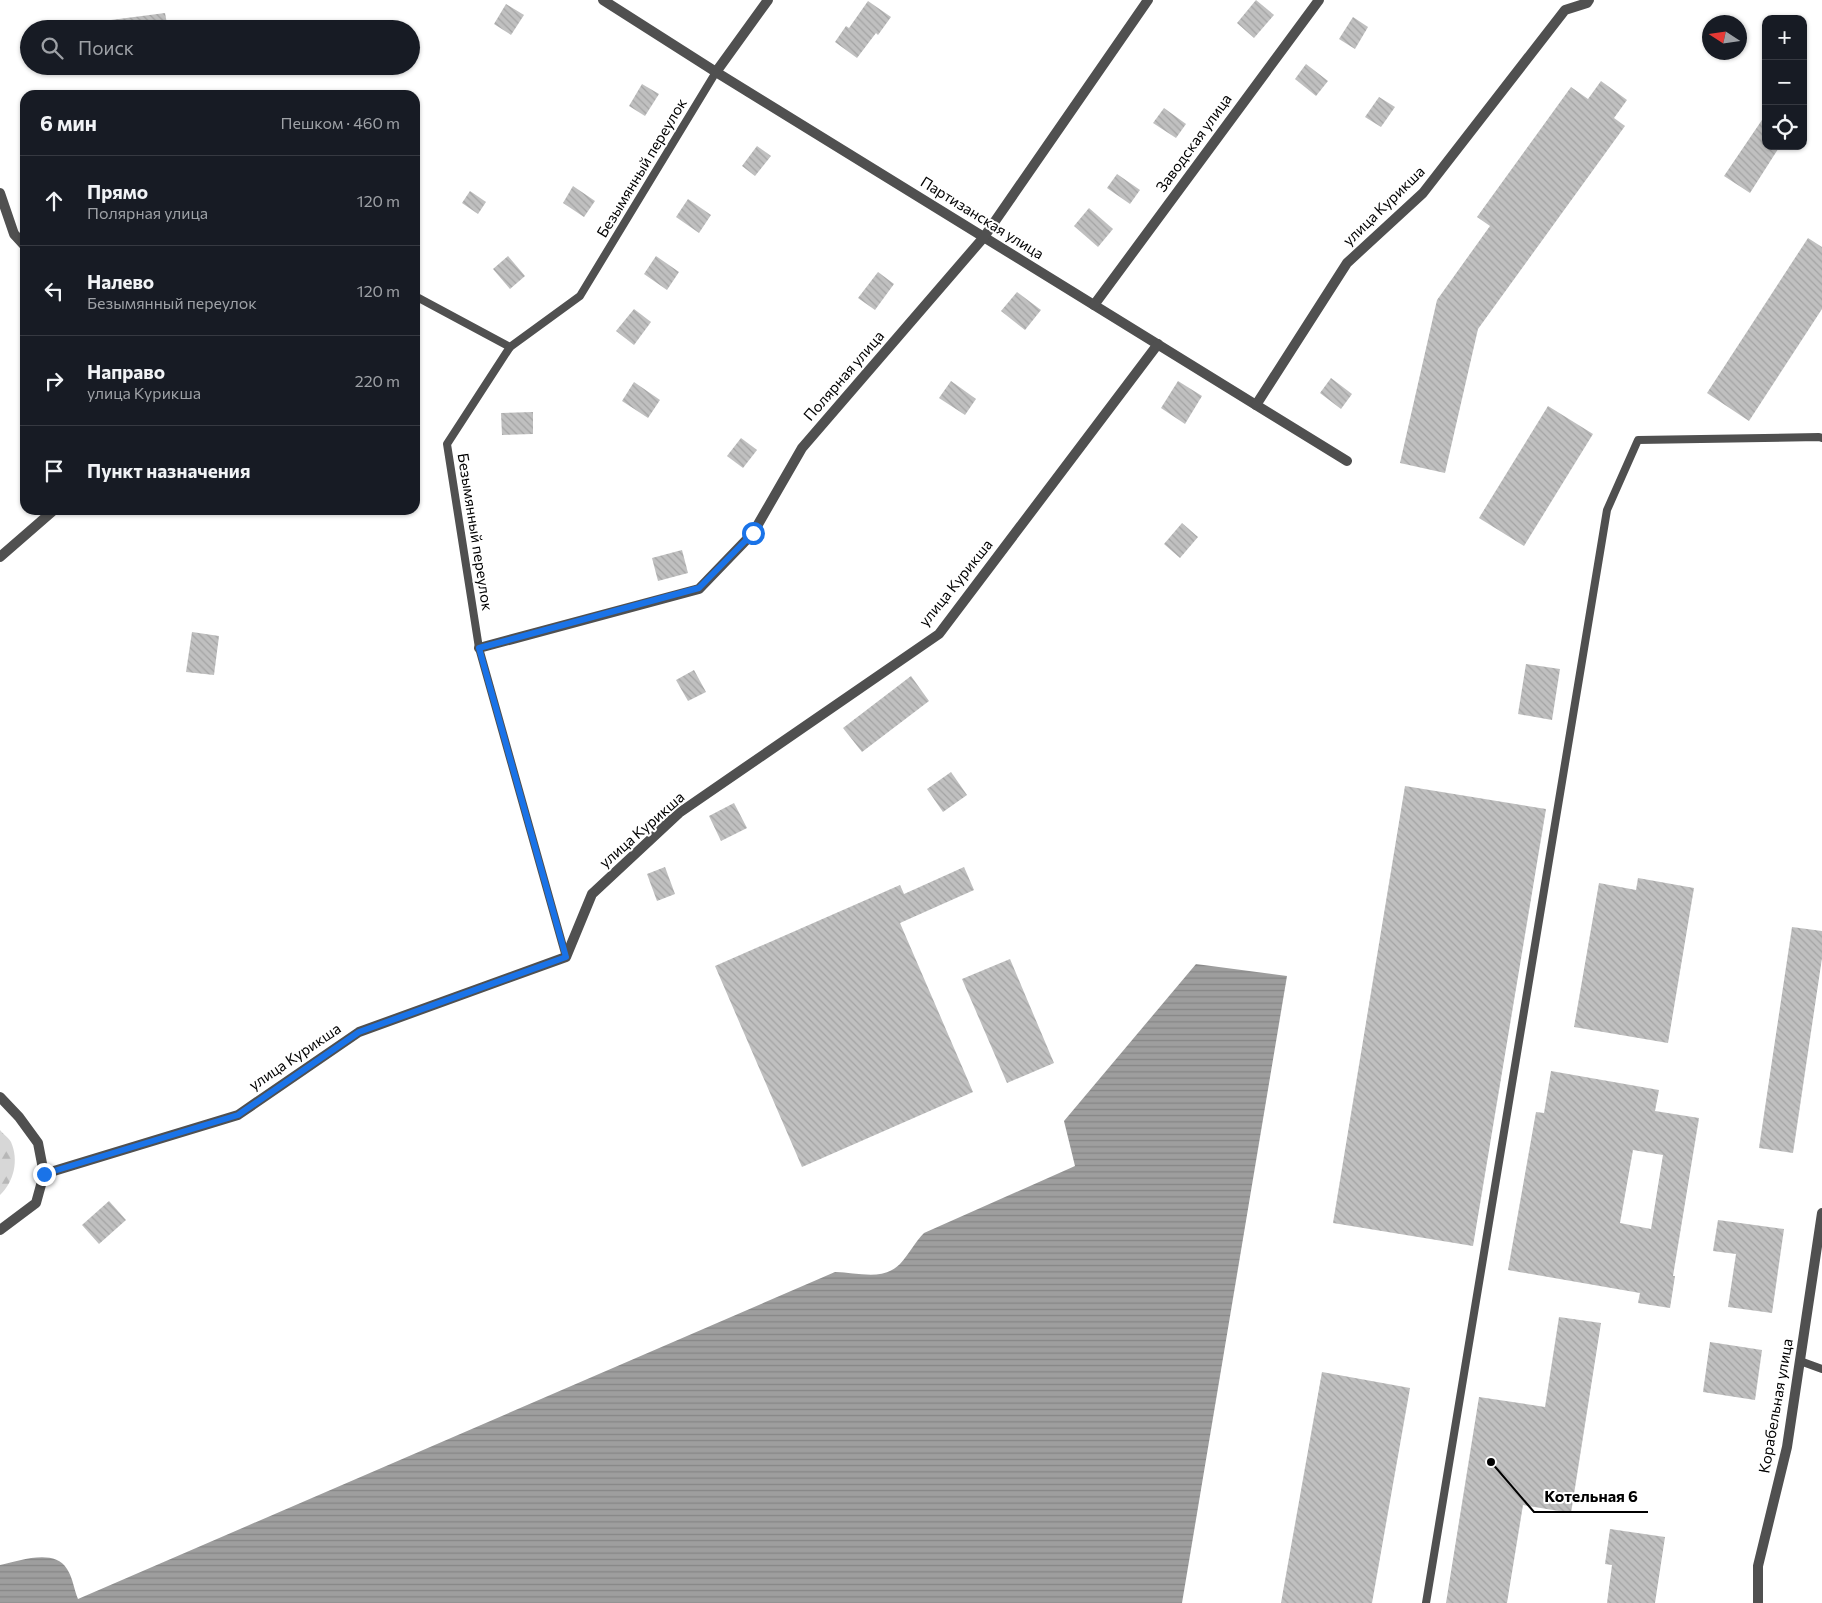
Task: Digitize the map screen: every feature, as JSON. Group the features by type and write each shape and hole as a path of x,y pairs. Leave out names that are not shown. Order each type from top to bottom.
{"street":[{"name":"Партизанская улица","path":"602,0 1346,461"},
{"path":"716,72 768,0"},
{"name":"Полярная улица","path":"479,648 699,588 753,533 802,448 984,237 1148,0"},
{"name":"Заводская улица","path":"1094,305 1319,0"},
{"name":"улица Курикша","path":"1256,405 1347,263 1423,193 1565,10 1587,3 1589,0"},
{"path":"0,193 14,234 20,241"},
{"name":"улица Курикша","path":"44,1174 238,1115 359,1032 566,957 592,894 679,814 939,634 1158,344"},
{"path":"0,557 48,515"},
{"path":"0,1097 19,1117 38,1143 44,1174 36,1203 0,1230"},
{"name":"Корабельная улица","path":"1758,1603 1758,1566 1787,1446 1822,1213"}],"lane":[{"name":"Безымянный переулок","path":"566,957 479,648 447,444 510,347 580,296 716,72"},
{"path":"420,299 510,347"},
{"path":"1426,1603 1607,510 1638,440 1822,438"},
{"path":"1800,1361 1822,1369"}],"green space":[{"path":"0,1130 11,1142 15,1163 9,1184 0,1195"}],"shaded area":[{"path":"1196,964 1287,976 1182,1603 0,1603 0,1565 45,1557 54,1559 67,1569 78,1599 835,1272 869,1275 893,1270 900,1264 924,1233 1075,1166 1064,1121"}],"building":[{"path":"1256,0 1274,15 1254,38 1237,23"},
{"path":"868,1 891,17 857,58 835,42 846,26 849,28"},
{"path":"506,4 524,15 511,35 494,24"},
{"path":"165,13 166,20 111,20"},
{"path":"1353,17 1368,27 1355,49 1339,39"},
{"path":"1306,64 1328,81 1316,96 1295,79"},
{"path":"1601,81 1627,100 1614,118 1625,126 1478,329 1445,473 1400,463 1437,300 1490,226 1477,217 1571,87 1588,99"},
{"path":"642,84 659,94 645,116 629,106"},
{"path":"1379,97 1395,107 1381,127 1365,117"},
{"path":"1164,108 1186,124 1176,138 1153,123"},
{"path":"1762,120 1762,150 1777,150 1750,193 1724,176"},
{"path":"757,146 771,156 755,176 742,166"},
{"path":"1117,174 1140,190 1130,204 1107,188"},
{"path":"573,186 595,201 584,217 563,203"},
{"path":"470,191 486,202 478,214 462,203"},
{"path":"688,199 711,215 699,233 676,217"},
{"path":"1089,208 1113,229 1098,247 1074,226"},
{"path":"1808,238 1822,247 1822,309 1749,421 1707,393"},
{"path":"508,256 525,276 510,289 493,269"},
{"path":"656,256 679,272 667,290 644,274"},
{"path":"878,272 894,284 875,310 858,298"},
{"path":"1017,292 1041,310 1025,330 1001,311"},
{"path":"634,309 651,322 634,345 616,331"},
{"path":"1331,378 1352,394 1341,409 1320,393"},
{"path":"951,381 976,399 965,415 939,398"},
{"path":"1178,381 1202,396 1185,424 1161,408"},
{"path":"634,382 660,400 648,418 622,401"},
{"path":"1548,406 1593,434 1524,546 1479,518"},
{"path":"533,412 533,434 502,435 501,413"},
{"path":"741,438 757,450 743,468 727,456"},
{"path":"1182,523 1198,537 1180,558 1164,544"},
{"path":"682,550 688,573 658,581 652,558"},
{"path":"192,632 219,636 214,675 186,672"},
{"path":"1526,664 1560,669 1552,720 1518,714"},
{"path":"694,670 706,692 688,701 676,680"},
{"path":"911,676 929,701 862,752 843,728"},
{"path":"951,772 967,795 943,812 927,789"},
{"path":"1405,786 1546,809 1473,1246 1333,1223"},
{"path":"734,803 747,828 721,841 709,816"},
{"path":"665,867 675,894 657,901 647,874"},
{"path":"964,867 974,890 900,923 973,1092 802,1167 715,966 900,885 904,894"},
{"path":"1638,878 1694,888 1668,1043 1574,1027 1599,883 1636,890"},
{"path":"1792,927 1822,931 1822,958 1793,1153 1759,1148"},
{"path":"1010,959 1054,1063 1007,1083 962,979"},
{"path":"1551,1071 1659,1090 1655,1111 1699,1118 1673,1276 1675,1276 1670,1308 1638,1303 1640,1293 1508,1270 1536,1112 1544,1113","holes":["1633,1150 1663,1155 1651,1229 1620,1223"]},
{"path":"109,1201 126,1220 99,1244 82,1225"},
{"path":"1718,1220 1784,1229 1772,1313 1728,1307 1736,1254 1713,1251"},
{"path":"1559,1317 1601,1323 1571,1513 1523,1505 1507,1603 1446,1603 1479,1397 1545,1407"},
{"path":"1710,1342 1762,1350 1755,1400 1703,1392"},
{"path":"1322,1372 1410,1388 1372,1603 1281,1603"},
{"path":"1610,1529 1665,1537 1655,1603 1607,1603 1612,1565 1605,1564"}],"place":[{"name":"Котельная 6","path":"1491,1462"}],"route":[{"path":"44,1174 238,1115 359,1032 566,957 479,648 699,588 753,533"}]}
